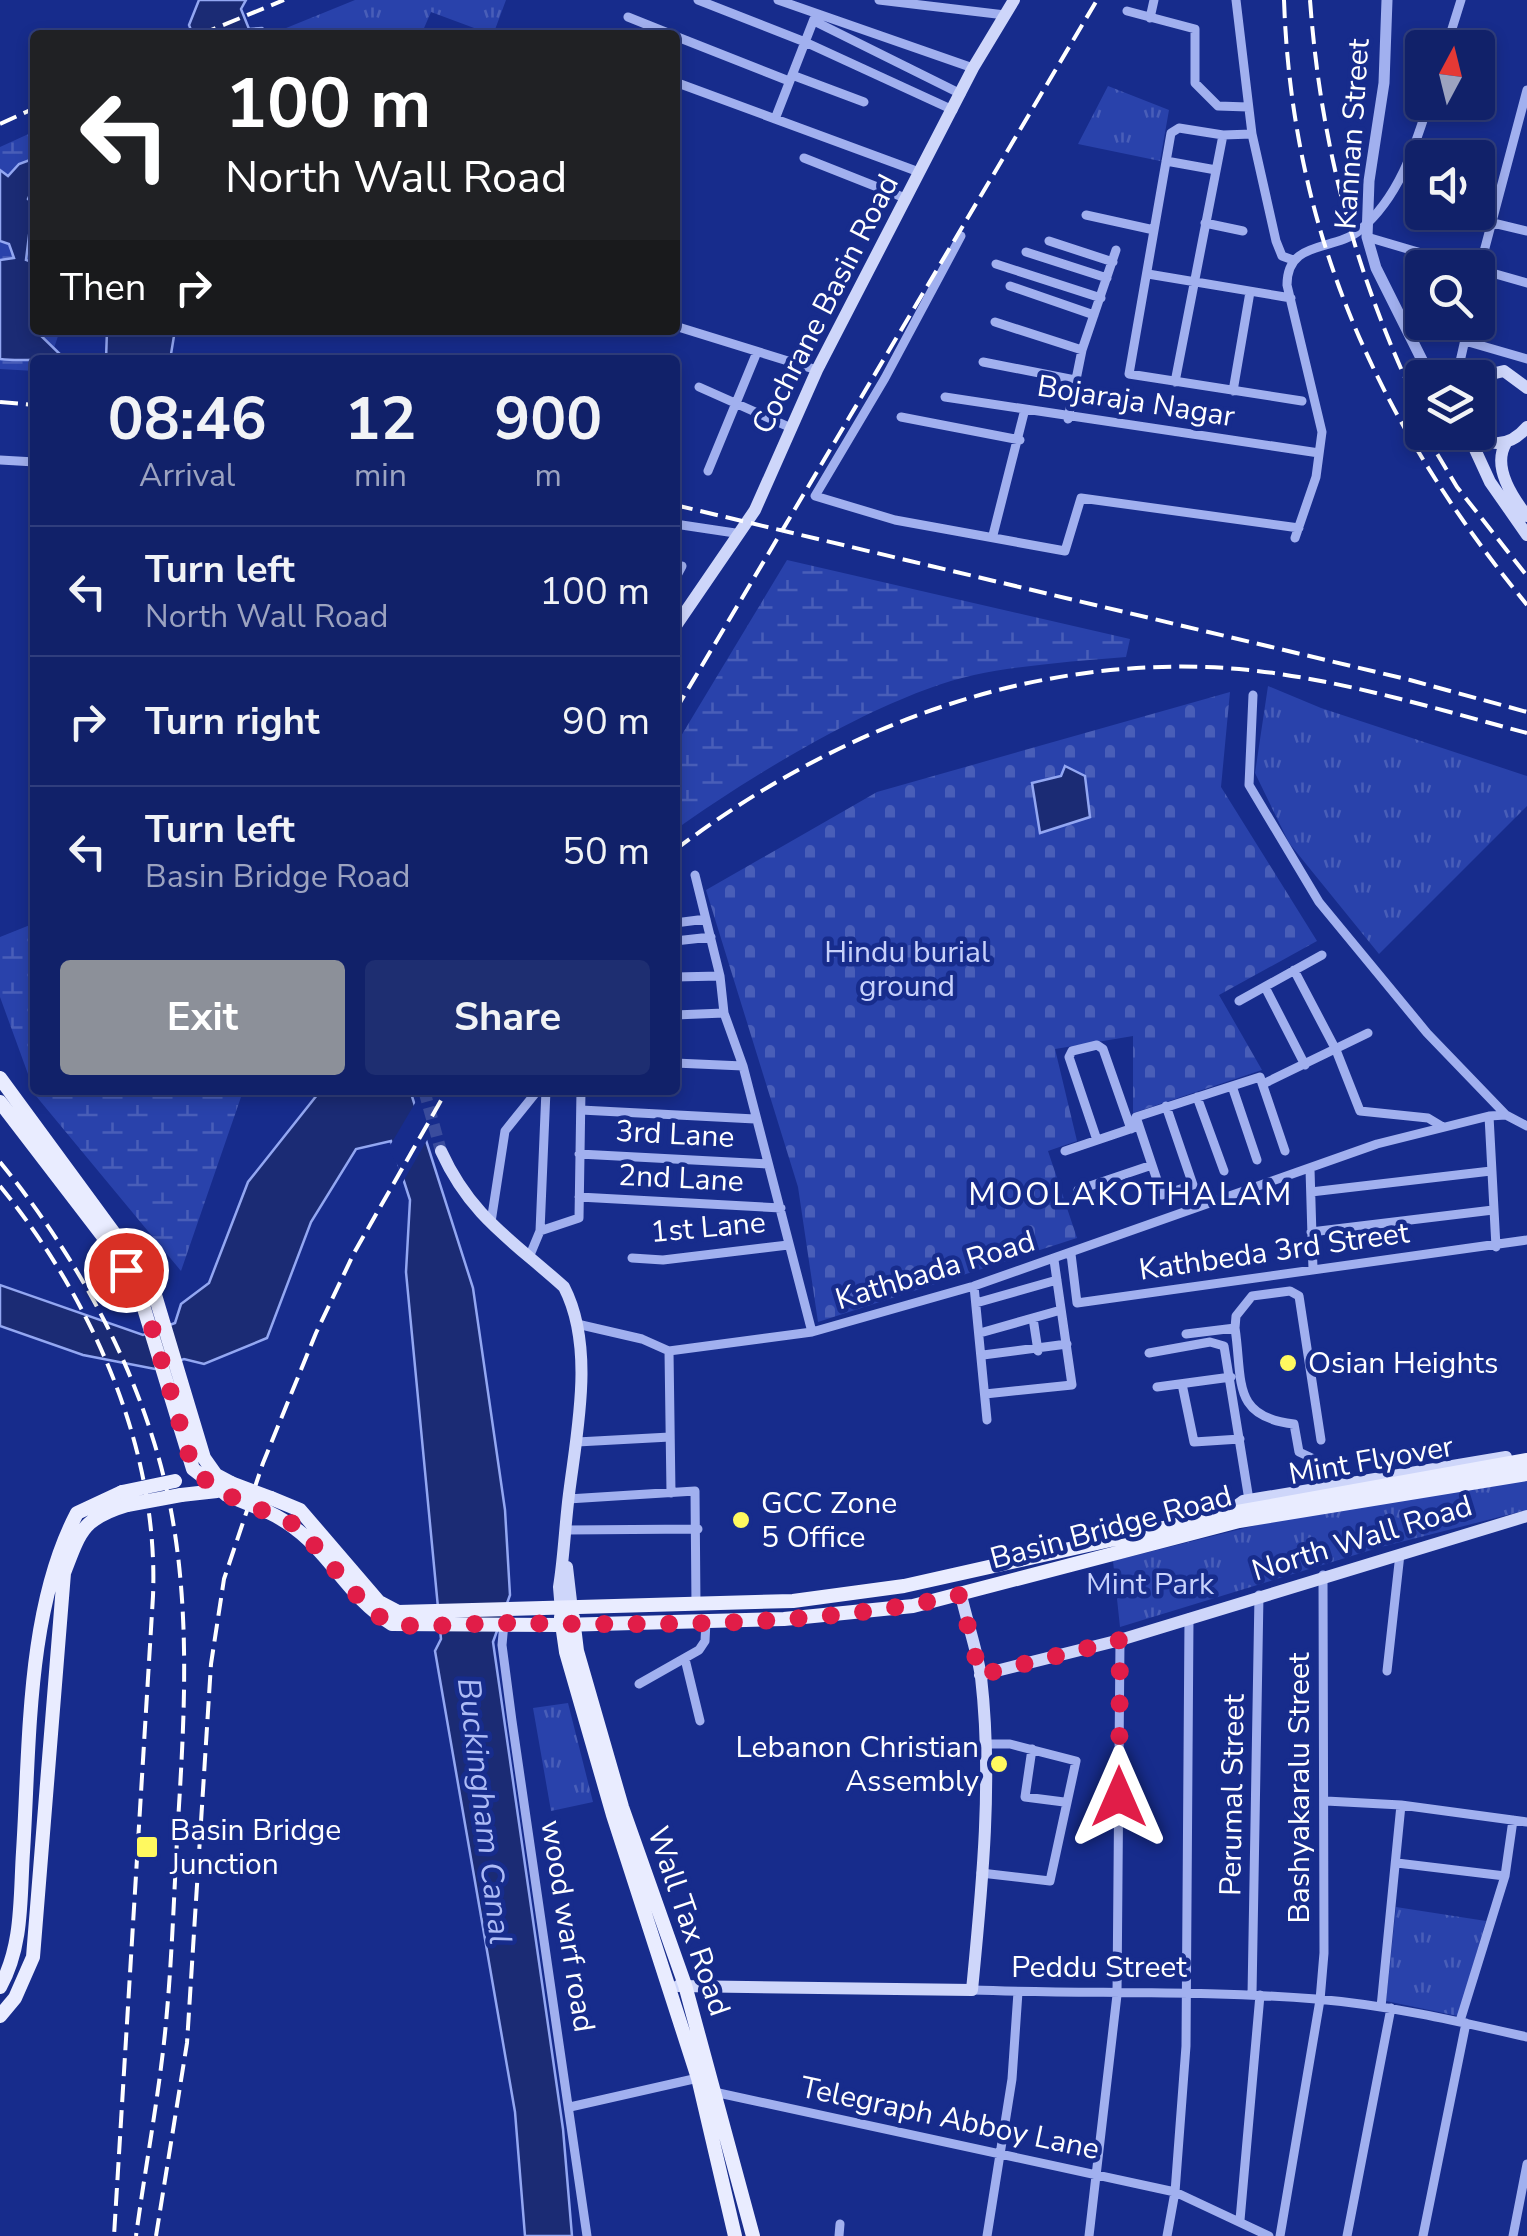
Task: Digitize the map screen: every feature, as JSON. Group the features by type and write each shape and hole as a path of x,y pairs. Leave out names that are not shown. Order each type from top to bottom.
{"main road":[{"name":"Cochrane Basin Road","path":"680,615 755,510 788,427 954,110 972,68 1014,0"},
{"path":"1495,374 1504,372 1527,388"},
{"path":"1527,428 1501,458 1505,479 1527,516"},
{"path":"1477,450 1498,495 1527,535"},
{"path":"0,1078 152,1285 173,1372 204,1458 225,1490"},
{"path":"0,1102 112,1248 159,1326"},
{"path":"173,1372 193,1469 225,1490 300,1510 378,1602 413,1620 567,1618 558,1587 577,1442 577,1324 564,1287 490,1224 459,1190 441,1151"},
{"name":"Basin Bridge Road","path":"567,1618 782,1601 959,1577 1226,1514 1249,1500 1527,1457"},
{"name":"Mint Flyover","path":"1258,1518 1276,1510 1527,1457"},
{"path":"178,1488 193,1469"},
{"name":"Mint Flyover","path":"1226,1514 1527,1474"},
{"path":"0,1987 16,1947 31,1727 44,1614 65,1536 77,1513 125,1499 178,1488 225,1490"},
{"path":"0,2016 15,1998 32,1957 64,1573 84,1527 125,1499"},
{"name":"North Wall Road","path":"980,1675 1120,1640 1400,1551 1527,1516"},
{"name":"Basin Bridge Road","path":"567,1618 784,1619 913,1606 1160,1539 1258,1518"},
{"path":"960,1595 980,1675 984,1744 981,1873 972,1990"},
{"path":"782,1601 784,1619"},
{"name":"Wall Tax Road","path":"567,1618 624,1814 685,1985 753,2236"},
{"name":"Wall Tax Road","path":"567,1618 667,1988 698,2078 735,2236"},
{"name":"Peddu Street","path":"667,1988 685,1985 972,1990"}],"street":[{"path":"698,0 806,42 954,110"},
{"path":"778,0 960,94"},
{"path":"879,0 1005,16"},
{"path":"1150,18 1154,0"},
{"path":"1236,0 1252,134 1276,241 1282,256 1293,260"},
{"name":"Kannan Street","path":"1386,0 1384,83 1367,237 1376,268 1422,360"},
{"path":"1452,30 1461,0"},
{"path":"1127,10 1195,30 1195,82 1218,106 1248,106"},
{"path":"775,118 815,16"},
{"path":"815,16 972,68"},
{"path":"628,17 661,30"},
{"path":"680,37 864,102"},
{"path":"680,84 919,172"},
{"path":"1495,203 1526,96"},
{"path":"960,236 885,378 815,496 894,520 993,534 1065,551 1081,498 1297,533 1322,432 1287,280 1293,260 1306,250 1354,234 1366,223 1407,170 1423,120"},
{"path":"1252,134 1223,136 1174,129 1129,374 1302,401"},
{"path":"1175,382 1223,136"},
{"path":"804,158 905,198"},
{"path":"1166,161 1216,170"},
{"path":"1086,215 1154,230"},
{"path":"1495,223 1527,231"},
{"path":"1205,224 1242,231"},
{"path":"1367,237 1410,250"},
{"path":"1048,241 1113,262"},
{"path":"1068,418 1082,350 1116,250"},
{"path":"1026,252 1107,278"},
{"path":"996,264 1100,298"},
{"path":"1148,274 1291,298"},
{"path":"1495,274 1527,282"},
{"path":"1010,286 1094,314"},
{"path":"1234,392 1250,292"},
{"path":"994,322 1082,350"},
{"path":"680,328 817,370"},
{"path":"1461,360 1465,341 1527,359"},
{"path":"708,471 756,352"},
{"path":"983,362 1075,380"},
{"path":"699,386 788,427"},
{"name":"Bojaraja Nagar","path":"945,396 1068,418 1319,453"},
{"path":"993,534 1020,440 1024,410"},
{"path":"902,417 1020,440"},
{"path":"0,460 30,462"},
{"path":"680,525 735,533"},
{"path":"680,570 682,566"},
{"path":"1253,695 1249,786 1319,902 1427,1033 1506,1115 1527,1126"},
{"path":"695,875 720,976 724,1013 743,1066 812,1332"},
{"path":"680,922 706,919"},
{"path":"680,940 710,936"},
{"path":"1238,1001 1322,955"},
{"path":"1294,970 1336,1050 1360,1111 1428,1118 1443,1127"},
{"path":"680,977 720,976"},
{"path":"1265,987 1304,1065"},
{"path":"680,1015 724,1013"},
{"path":"1064,1150 1098,1140 1166,1106 1261,1081 1304,1065 1368,1033"},
{"path":"1098,1140 1069,1057 1072,1051 1097,1045 1102,1049 1162,1195 1193,1186 1166,1106"},
{"path":"680,1063 743,1066"},
{"path":"1261,1081 1285,1151"},
{"path":"1232,1086 1257,1160"},
{"path":"490,1224 505,1132 534,1095"},
{"path":"530,1255 540,1231 546,1095"},
{"path":"540,1231 579,1218 582,1095"},
{"path":"1197,1097 1224,1171"},
{"path":"581,1110 754,1118"},
{"name":"Kathbada Road","path":"577,1324 642,1339 669,1351 812,1332 1054,1260 1378,1144 1506,1115"},
{"path":"1489,1116 1496,1247"},
{"name":"3rd Lane","path":"580,1154 768,1164"},
{"path":"1078,1190 1152,1165"},
{"path":"1310,1170 1313,1270"},
{"path":"1310,1192 1491,1170"},
{"name":"2nd Lane","path":"579,1197 781,1208"},
{"path":"1311,1232 1493,1210"},
{"name":"Kathbeda 3rd Street","path":"1071,1254 1077,1303 1527,1240"},
{"name":"1st Lane","path":"632,1258 663,1260 788,1245"},
{"path":"986,1394 1072,1385 1054,1260"},
{"path":"976,1302 1057,1280"},
{"path":"974,1286 988,1420"},
{"path":"1318,1421 1294,1424 1260,1418 1248,1407 1234,1328 1236,1316 1252,1296 1290,1291 1299,1296 1321,1440"},
{"path":"980,1333 1062,1310"},
{"path":"1033,1318 1038,1350"},
{"path":"1186,1334 1234,1328"},
{"path":"1148,1353 1210,1342 1224,1346 1249,1500"},
{"path":"982,1355 1067,1344"},
{"path":"669,1351 671,1493"},
{"path":"1158,1388 1231,1378"},
{"path":"1182,1384 1194,1442 1240,1438"},
{"path":"1294,1424 1299,1452 1314,1460 1320,1488"},
{"path":"577,1442 670,1438"},
{"path":"568,1499 695,1491 696,1605"},
{"path":"567,1530 698,1529"},
{"path":"1387,1671 1400,1551"},
{"name":"Bashyakaralu Street","path":"1280,2236 1320,2000 1326,1800 1323,1575"},
{"name":"Perumal Street","path":"1240,2220 1256,1995 1258,1595"},
{"path":"1166,2236 1175,2192 1185,1992 1188,1618"},
{"name":"wood warf road","path":"505,1619 502,1645 512,1721 587,2236"},
{"path":"639,1684 686,1659 706,1641 706,1621"},
{"path":"1089,2236 1117,1994 1120,1640"},
{"path":"686,1659 700,1722"},
{"path":"981,1873 1050,1882 1076,1760 1032,1749 984,1744"},
{"path":"1032,1749 1025,1797 1064,1802"},
{"path":"1326,1800 1401,1804 1527,1822"},
{"path":"1347,2236 1386,2007 1401,1804"},
{"path":"1422,2236 1463,2022 1505,1876 1514,1820"},
{"path":"1396,1863 1505,1876"},
{"name":"Peddu Street","path":"972,1990 1185,1992 1320,2000 1386,2007 1527,2037"},
{"path":"987,2236 1002,2156 1018,1992"},
{"path":"570,2108 698,2078"},
{"name":"Telegraph Abboy Lane","path":"714,2092 1175,2192 1269,2236"},
{"path":"1513,2236 1527,2164"}],"green space":[{"path":"355,0 506,0 495,30 480,30 431,12 423,30 281,30"},
{"path":"1108,86 1169,110 1160,161 1078,144"},
{"path":"30,133 30,335 58,335 52,355 30,355 30,371 0,369 0,147"},
{"path":"787,560 1130,639 1126,657 974,675 899,700 818,740 680,827 680,738"},
{"path":"1268,686 1321,708 1527,776 1527,806 1379,954 1289,843 1255,773"},
{"name":"Hindu burial ground","path":"1230,692 1221,787 1317,941 1219,995 1262,1070 1133,1113 1133,1036 1055,1049 1077,1141 1048,1151 1077,1238 818,1322 798,1187 706,890 877,792"},
{"path":"30,925 30,1080 0,997 0,937"},
{"path":"243,1095 181,1271 36,1096"},
{"name":"Mint Park","path":"1527,1480 1527,1510 1381,1547 1120,1627 1113,1561 1277,1520"},
{"path":"568,1703 593,1802 551,1811 533,1708"},
{"path":"1396,1907 1486,1921 1458,2016 1386,2001"}],"water":[{"path":"199,0 246,0 241,9 249,29 265,30 191,30 189,25"},
{"path":"30,160 26,260 30,261 30,335 40,335 61,355 30,355 30,360 0,359 0,260 14,258 9,244 0,241 0,170 8,176 19,164"},
{"path":"107,335 174,335 171,355 106,355"},
{"path":"1065,766 1085,776 1090,817 1040,833 1032,783 1061,776"},
{"name":"Buckingham Canal","path":"317,1095 412,1095 473,1288 505,1510 510,1595 493,1642 563,2129 572,2236 525,2236 515,2112 435,1651 441,1639 406,1272 410,1200 391,1141 356,1149 311,1222 267,1338 204,1364 184,1359 155,1369 83,1355 0,1326 0,1285 143,1335 175,1323 181,1304 209,1283 248,1182"}],"pier":[{"path":"418,1098 430,1135 400,1187 398,1166 388,1149"}],"tunnel":[{"path":"425,1095 441,1151"}],"railway":[{"path":"211,30 284,0"},
{"path":"680,703 1097,0"},
{"path":"1284,0 1291,86 1305,169 1326,248 1353,324 1428,468 1527,605"},
{"path":"1310,0 1333,162 1361,264 1405,377"},
{"path":"0,124 30,110"},
{"path":"0,402 30,405"},
{"path":"1435,450 1457,487 1527,576"},
{"path":"680,506 1410,680 1527,712"},
{"path":"680,846 737,806 803,767 871,734 941,707 1013,686 1087,673 1163,667 1275,673 1384,695 1527,733"},
{"path":"156,2236 187,2043 211,1664 224,1579 263,1463 316,1333 354,1253 444,1095"},
{"path":"0,1162 47,1225 90,1293 125,1365 153,1439 175,1533 184,1677 173,1928 162,2058 136,2236"},
{"path":"0,1186 64,1277 113,1378 145,1486 152,1541 153,1596 114,2236"}],"place":[{"name":"Osian Heights","path":"1288,1363"},
{"name":"GCC Zone 5 Office","path":"741,1520"},
{"name":"Lebanon Christian Assembly","path":"999,1764"},
{"name":"Basin Bridge Junction","path":"147,1847"}],"district":[{"name":"MOOLAKOTHALAM","path":"1131,1194"}],"route":[{"path":"126,1270 140,1292 188,1454 200,1479 218,1491 298,1526 370,1611 392,1624 413,1627 784,1619 913,1606 960,1595 980,1675 1120,1640 1119,1797"}]}
